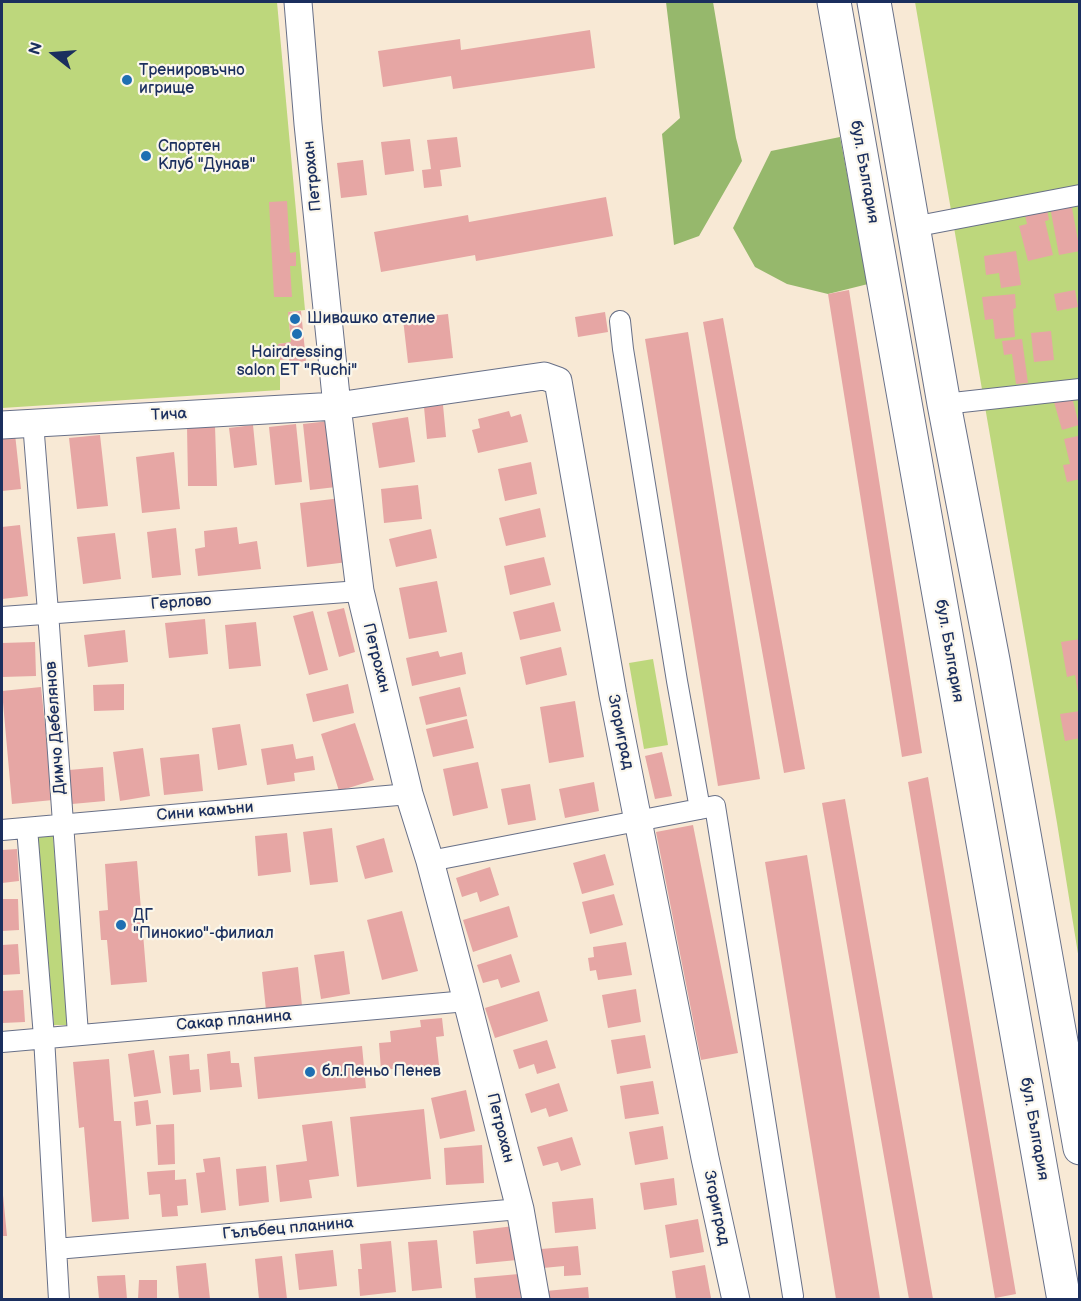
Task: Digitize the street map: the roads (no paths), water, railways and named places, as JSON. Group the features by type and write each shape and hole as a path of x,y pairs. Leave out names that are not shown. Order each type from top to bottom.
{"highway":[{"name":"бул. България","path":"834,2 1064,1299"},
{"path":"874,2 944,404 993,660 1080,1148"}],"street":[{"name":"Петрохан","path":"298,2 337,406 360,591 409,794 430,861 520,1209 536,1299"},
{"path":"913,227 1080,195"},
{"path":"620,321 658,567 700,809"},
{"name":"Згориград","path":"337,406 544,376 558,381 613,695 705,1158 736,1299"},
{"path":"944,404 1080,389"},
{"name":"Тича","path":"2,425 337,406"},
{"name":"Димчо Дебелянов","path":"33,422 78,1035"},
{"name":"Герлово","path":"2,617 360,591"},
{"name":"Сини камъни","path":"2,830 409,794"},
{"path":"430,861 715,806 793,1296"},
{"path":"27,828 44,1038 59,1299"},
{"name":"Сакар планина","path":"2,1042 467,1000"},
{"name":"Гълъбец планина","path":"56,1249 520,1209"}],"place":[{"name":"Тренировъчно игрище","path":"127,80"},
{"name":"Спортен Клуб \"Дунав\"","path":"146,156"},
{"name":"Шивашко ателие","path":"295,319"},
{"name":"Hairdressing salon ET \"Ruchi\"","path":"297,334"},
{"name":"ДГ \"Пинокио\"-филиал","path":"121,925"},
{"name":"бл.Пеньо Пенев","path":"310,1072"}]}
